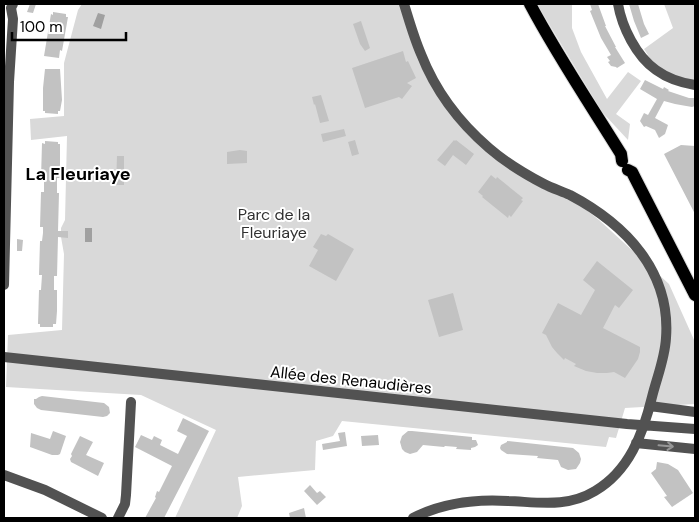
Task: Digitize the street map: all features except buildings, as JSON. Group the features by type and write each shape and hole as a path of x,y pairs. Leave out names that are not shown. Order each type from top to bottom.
{"main road":[{"path":"530,4 621,154 625,166 632,172 695,295"}],"street":[{"path":"404,4 420,52 435,83 470,130 504,160 543,183 583,202 606,218 632,241 652,270 664,300 666,327 663,359 644,425 627,460 610,481 593,493 580,499 558,503 494,500 461,503 442,507 413,518"},
{"path":"618,4 625,29 638,51 651,66 671,78 695,85"},
{"path":"4,284 6,109 13,19 9,6"},
{"name":"Allée des Renaudières","path":"4,357 627,424 695,429"},
{"path":"118,518 125,504 131,402"},
{"path":"650,406 695,412"},
{"path":"636,443 695,449"},
{"path":"4,475 45,490 96,517"}],"green space":[{"name":"Parc de la Fleuriaye","path":"82,4 400,4 442,100 492,156 579,204 669,284 695,342 695,404 625,408 616,438 609,437 606,447 342,421 333,436 316,441 315,470 238,477 242,506 237,518 175,518 216,430 141,395 6,387 8,335 62,330 64,254 61,228 65,220 67,136 31,140 30,119 64,116 64,63 78,10"},
{"path":"537,4 572,4 572,28 581,52 607,99 628,72 641,81 616,114 630,124 628,140 602,112"},
{"path":"664,4 695,4 695,82 687,82 655,66 644,49 673,28"}],"shaded area":[{"path":"98,13 105,15 101,29 93,26"},
{"path":"85,228 92,228 92,242 85,242"}],"district":[{"name":"La Fleuriaye","path":"78,174"}]}
